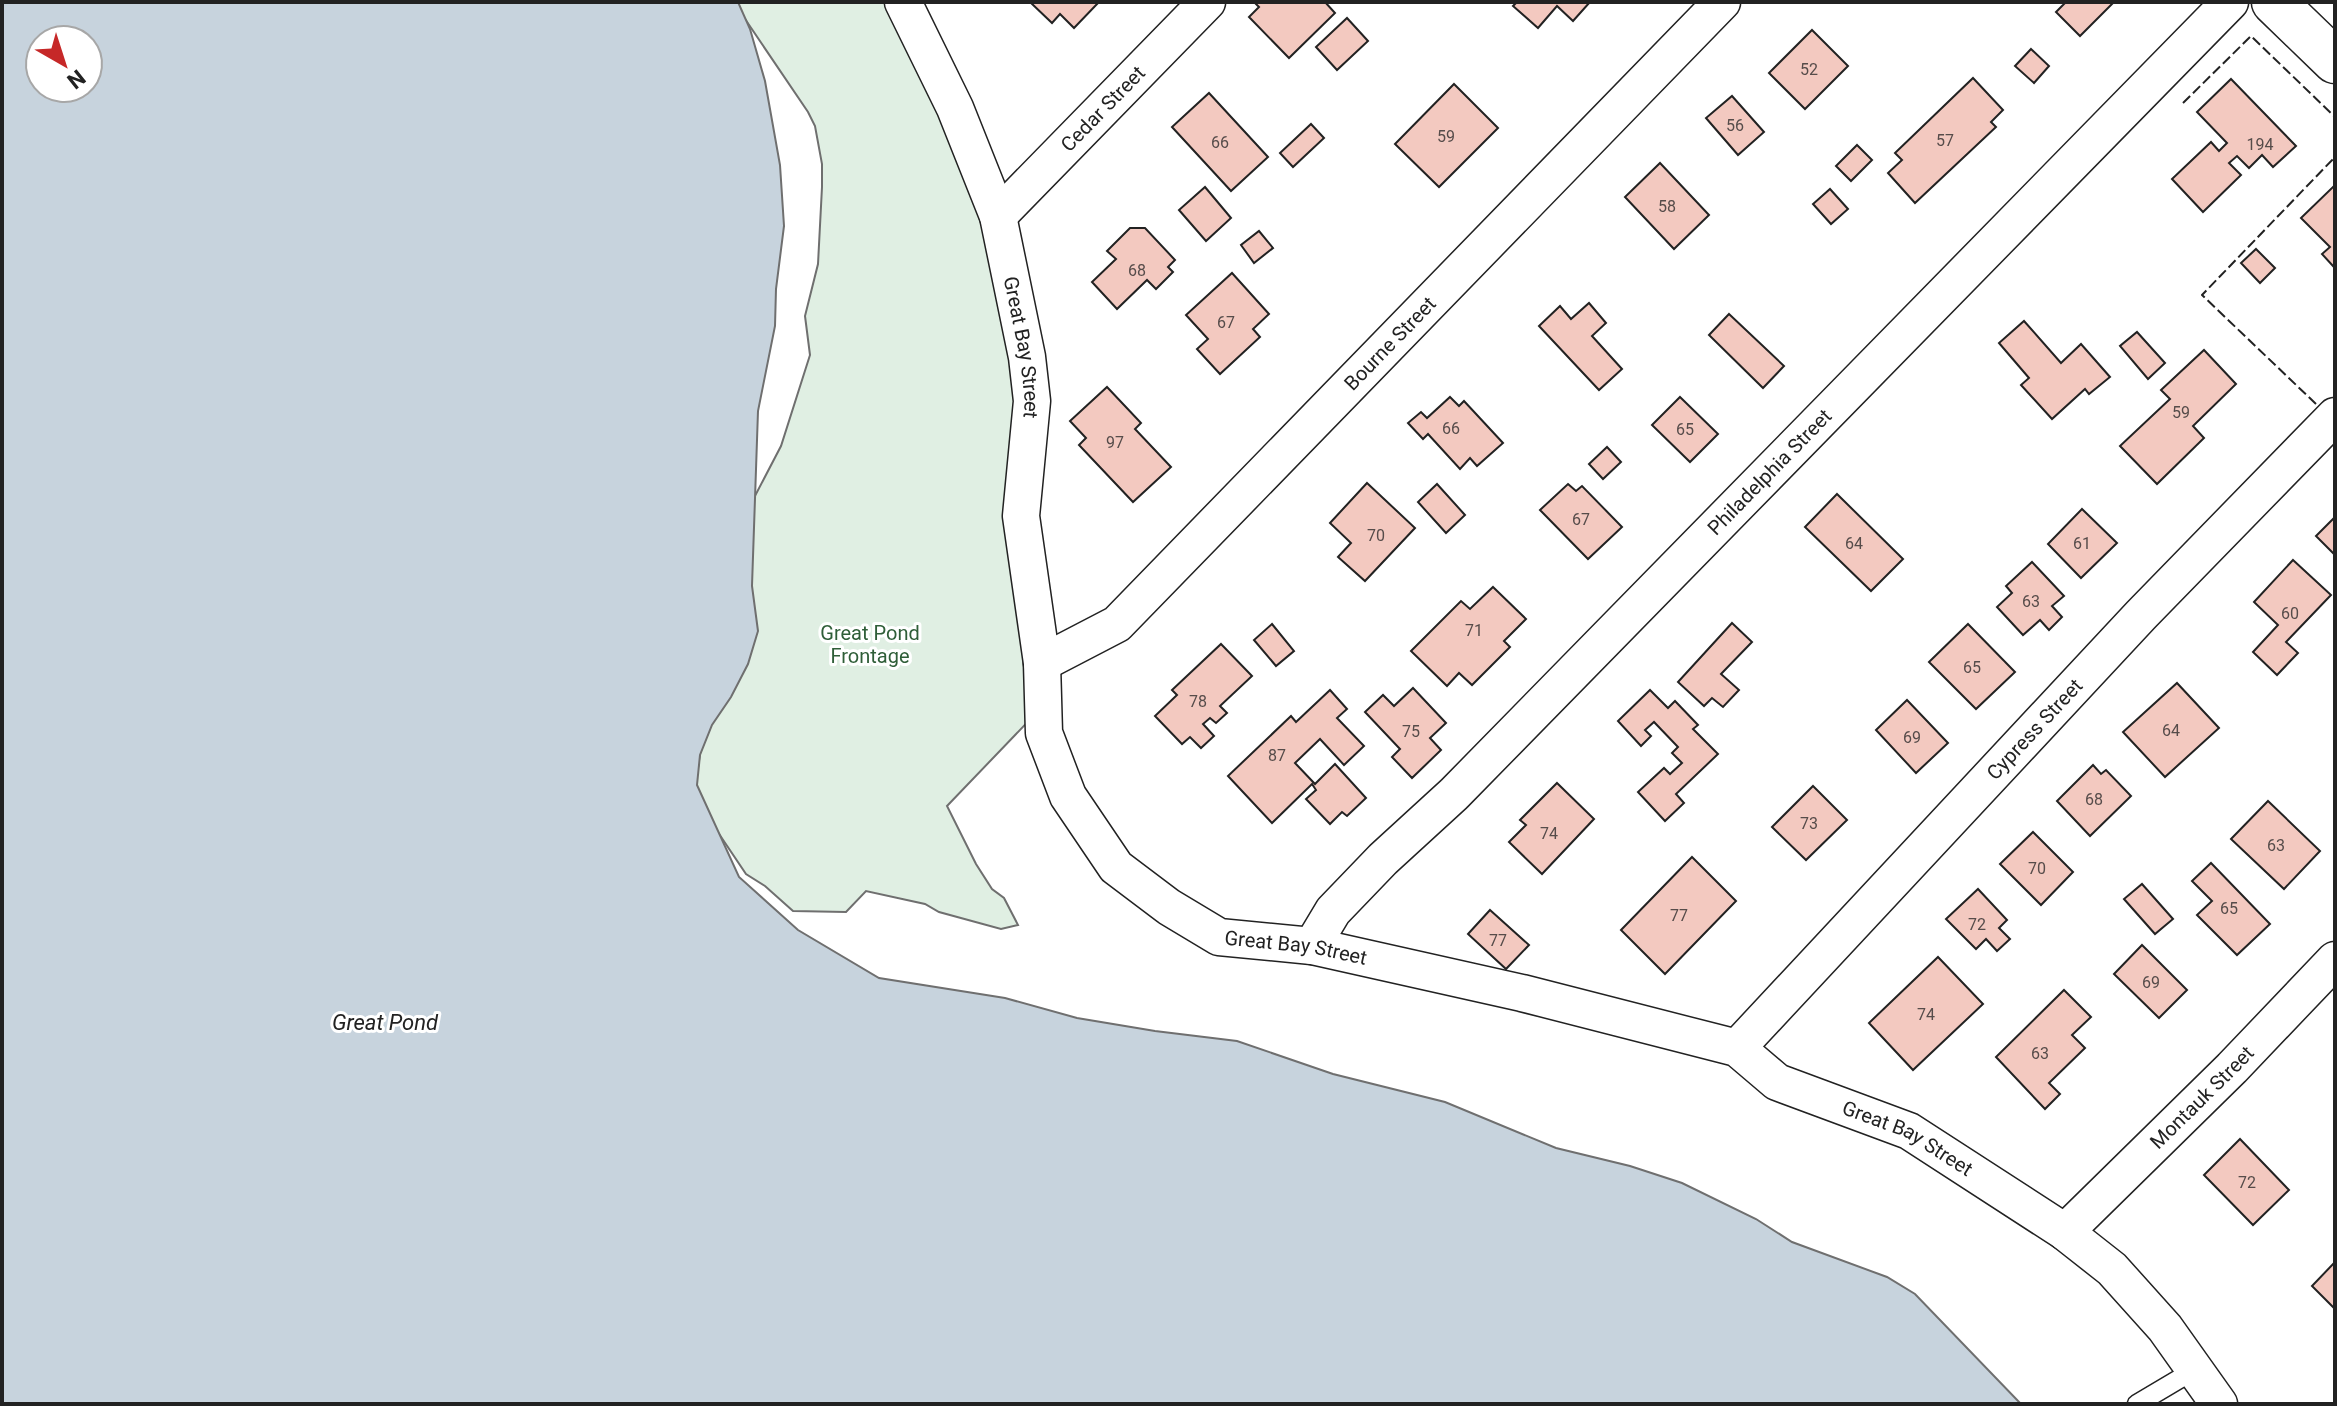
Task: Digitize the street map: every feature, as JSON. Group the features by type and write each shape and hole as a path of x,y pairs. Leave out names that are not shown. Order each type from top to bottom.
{"main road":[{"path":"2274,2 2335,61"}],"street":[{"name":"Great Bay Street","path":"903,2 955,108 998,216 1027,357 1032,401 1021,516 1042,663 1044,733 1068,796 1116,867 1169,907 1219,937 1312,946 1522,993 1737,1048 1777,1082 1909,1131 2065,1232 2112,1269 2165,1328 2219,1404"},
{"name":"Cedar Street","path":"998,216 1207,2"},
{"name":"Bourne Street","path":"1042,663 1117,624 1722,2"},
{"name":"Philadelphia Street","path":"1312,946 1333,911 1383,859 1454,794 2230,2"},
{"name":"Cypress Street","path":"1737,1048 2141,615 2335,416"},
{"name":"Montauk Street","path":"2065,1232 2232,1068 2335,960"}],"lane":[{"path":"2137,1404 2196,1369"}],"green space":[{"name":"Great Pond Frontage","path":"723,2 906,2 1004,231 1042,707 947,806 976,864 992,889 1004,898 1018,925 1001,929 939,912 925,904 866,891 846,912 793,911 746,874 705,813 695,788 731,542 781,446 810,355 805,316 818,264 822,187 822,164 815,126 808,112 745,19"}],"water":[{"name":"Great Pond","path":"2,2 738,2 750,29 765,81 780,165 784,226 775,326 758,411 752,586 758,631 748,664 712,725 700,755 697,785 739,877 798,930 879,978 1005,998 1077,1018 1237,1041 1333,1074 1445,1102 1556,1148 1630,1166 1682,1183 1756,1219 1792,1242 1887,1277 1915,1294 2021,1404 2,1404"}],"building":[{"path":"1030,2 1099,2 1074,28 1060,14 1052,23"},
{"path":"1254,2 1325,2 1335,13 1289,58 1249,17 1259,7"},
{"path":"1517,2 1590,2 1573,21 1557,6 1538,28 1513,6"},
{"path":"2062,2 2114,2 2080,36 2056,12 2064,4"},
{"path":"1347,18 1368,41 1337,70 1316,47"},
{"path":"1812,30 1848,66 1805,109 1769,73"},
{"path":"2031,49 2049,66 2034,83 2015,66"},
{"path":"1973,78 2003,110 1991,122 1996,127 1915,203 1888,173 1902,160 1895,153"},
{"path":"2231,79 2296,146 2273,167 2262,155 2249,168 2237,156 2229,163 2241,175 2203,212 2172,179 2211,142 2219,151 2227,143 2197,112"},
{"path":"1454,84 1498,128 1439,187 1395,144"},
{"path":"1209,93 1268,157 1231,191 1172,127"},
{"path":"1732,96 1764,132 1738,155 1706,118"},
{"path":"1311,124 1324,138 1293,167 1280,153"},
{"path":"1857,145 1872,160 1851,181 1836,166"},
{"path":"1660,163 1709,215 1674,249 1625,197"},
{"path":"2335,185 2333,266 2322,254 2330,247 2301,218"},
{"path":"1205,187 1231,218 1206,241 1179,210"},
{"path":"1830,189 1848,209 1831,224 1813,204"},
{"path":"1130,228 1145,228 1175,260 1168,267 1173,272 1156,289 1147,280 1117,309 1092,282 1116,259 1107,251"},
{"path":"1259,231 1273,248 1254,263 1241,245"},
{"path":"2256,249 2275,268 2260,283 2241,263"},
{"path":"1232,273 1269,314 1253,329 1260,337 1220,374 1197,349 1208,339 1186,315"},
{"path":"1589,303 1606,323 1592,336 1622,369 1599,390 1539,326 1560,306 1571,319"},
{"path":"1729,314 1784,366 1763,388 1709,335"},
{"path":"2024,321 2061,363 2081,344 2110,377 2089,394 2085,389 2052,419 2021,385 2029,378 1999,343"},
{"path":"2137,332 2165,363 2148,379 2120,346"},
{"path":"2204,350 2236,384 2193,426 2204,438 2157,484 2120,446 2170,399 2161,390"},
{"path":"1107,387 1141,423 1135,429 1171,467 1133,502 1079,445 1086,438 1070,421"},
{"path":"1450,397 1459,406 1464,401 1503,443 1477,466 1470,458 1460,469 1428,434 1423,439 1408,423 1421,412 1427,418"},
{"path":"1680,397 1718,434 1690,462 1652,425"},
{"path":"1607,447 1621,462 1603,479 1589,464"},
{"path":"1367,483 1415,528 1365,581 1338,557 1351,543 1330,523"},
{"path":"1437,484 1465,515 1446,533 1418,502"},
{"path":"1568,484 1576,491 1582,486 1622,527 1588,559 1540,510"},
{"path":"1837,494 1903,559 1871,591 1805,527"},
{"path":"2082,509 2117,543 2081,578 2048,544"},
{"path":"2335,517 2335,555 2316,536"},
{"path":"2293,560 2331,595 2286,642 2298,653 2277,675 2253,652 2278,625 2254,602"},
{"path":"2032,562 2064,596 2052,606 2062,617 2049,630 2040,620 2023,635 1997,607 2012,593 2006,586"},
{"path":"1493,587 1526,619 1504,641 1510,647 1472,685 1459,673 1447,686 1411,651 1461,601 1470,609"},
{"path":"1732,623 1752,642 1721,674 1739,690 1723,707 1712,698 1704,706 1678,682"},
{"path":"1272,624 1294,651 1276,666 1254,640"},
{"path":"1968,624 2015,672 1976,709 1929,662"},
{"path":"1221,644 1252,676 1220,706 1227,713 1216,723 1210,718 1203,724 1214,736 1201,748 1190,737 1182,744 1155,716 1177,695 1172,690"},
{"path":"2177,683 2219,728 2165,777 2123,732"},
{"path":"1413,688 1446,723 1430,738 1441,750 1412,778 1392,757 1400,749 1365,712 1383,695 1394,706"},
{"path":"1330,690 1347,709 1337,718 1364,746 1344,765 1320,739 1295,763 1315,784 1335,764 1366,798 1347,816 1342,812 1330,824 1306,799 1316,790 1312,784 1272,823 1228,776 1291,716 1296,722"},
{"path":"1650,690 1668,708 1675,701 1698,725 1693,729 1718,754 1676,794 1684,803 1665,821 1638,792 1664,768 1670,774 1682,763 1672,753 1678,747 1654,722 1645,730 1651,736 1641,746 1618,721"},
{"path":"1907,700 1948,743 1916,773 1876,730"},
{"path":"2093,765 2101,774 2106,770 2131,796 2090,836 2057,801"},
{"path":"1557,783 1594,819 1542,874 1509,842 1526,825 1520,820"},
{"path":"1813,786 1847,820 1806,860 1772,827"},
{"path":"2268,801 2320,851 2284,889 2231,839"},
{"path":"2033,832 2073,872 2041,905 2000,864"},
{"path":"1692,857 1736,901 1665,974 1621,930"},
{"path":"2211,863 2270,924 2237,955 2197,915 2212,901 2192,881"},
{"path":"2142,884 2173,919 2155,934 2124,899"},
{"path":"1978,889 2007,920 1999,928 2010,939 1997,951 1986,939 1976,949 1946,919"},
{"path":"1490,910 1529,945 1506,969 1468,934"},
{"path":"2142,945 2187,990 2159,1018 2114,974"},
{"path":"1938,957 1983,1004 1913,1070 1869,1023"},
{"path":"2064,990 2091,1017 2072,1035 2085,1048 2049,1083 2060,1094 2045,1109 1996,1057"},
{"path":"2240,1139 2289,1190 2253,1225 2204,1175"},
{"path":"2335,1262 2335,1309 2312,1286"}],"fence":[{"path":"2183,103 2251,36 2335,117"},
{"path":"2316,404 2202,295 2335,157"}]}
